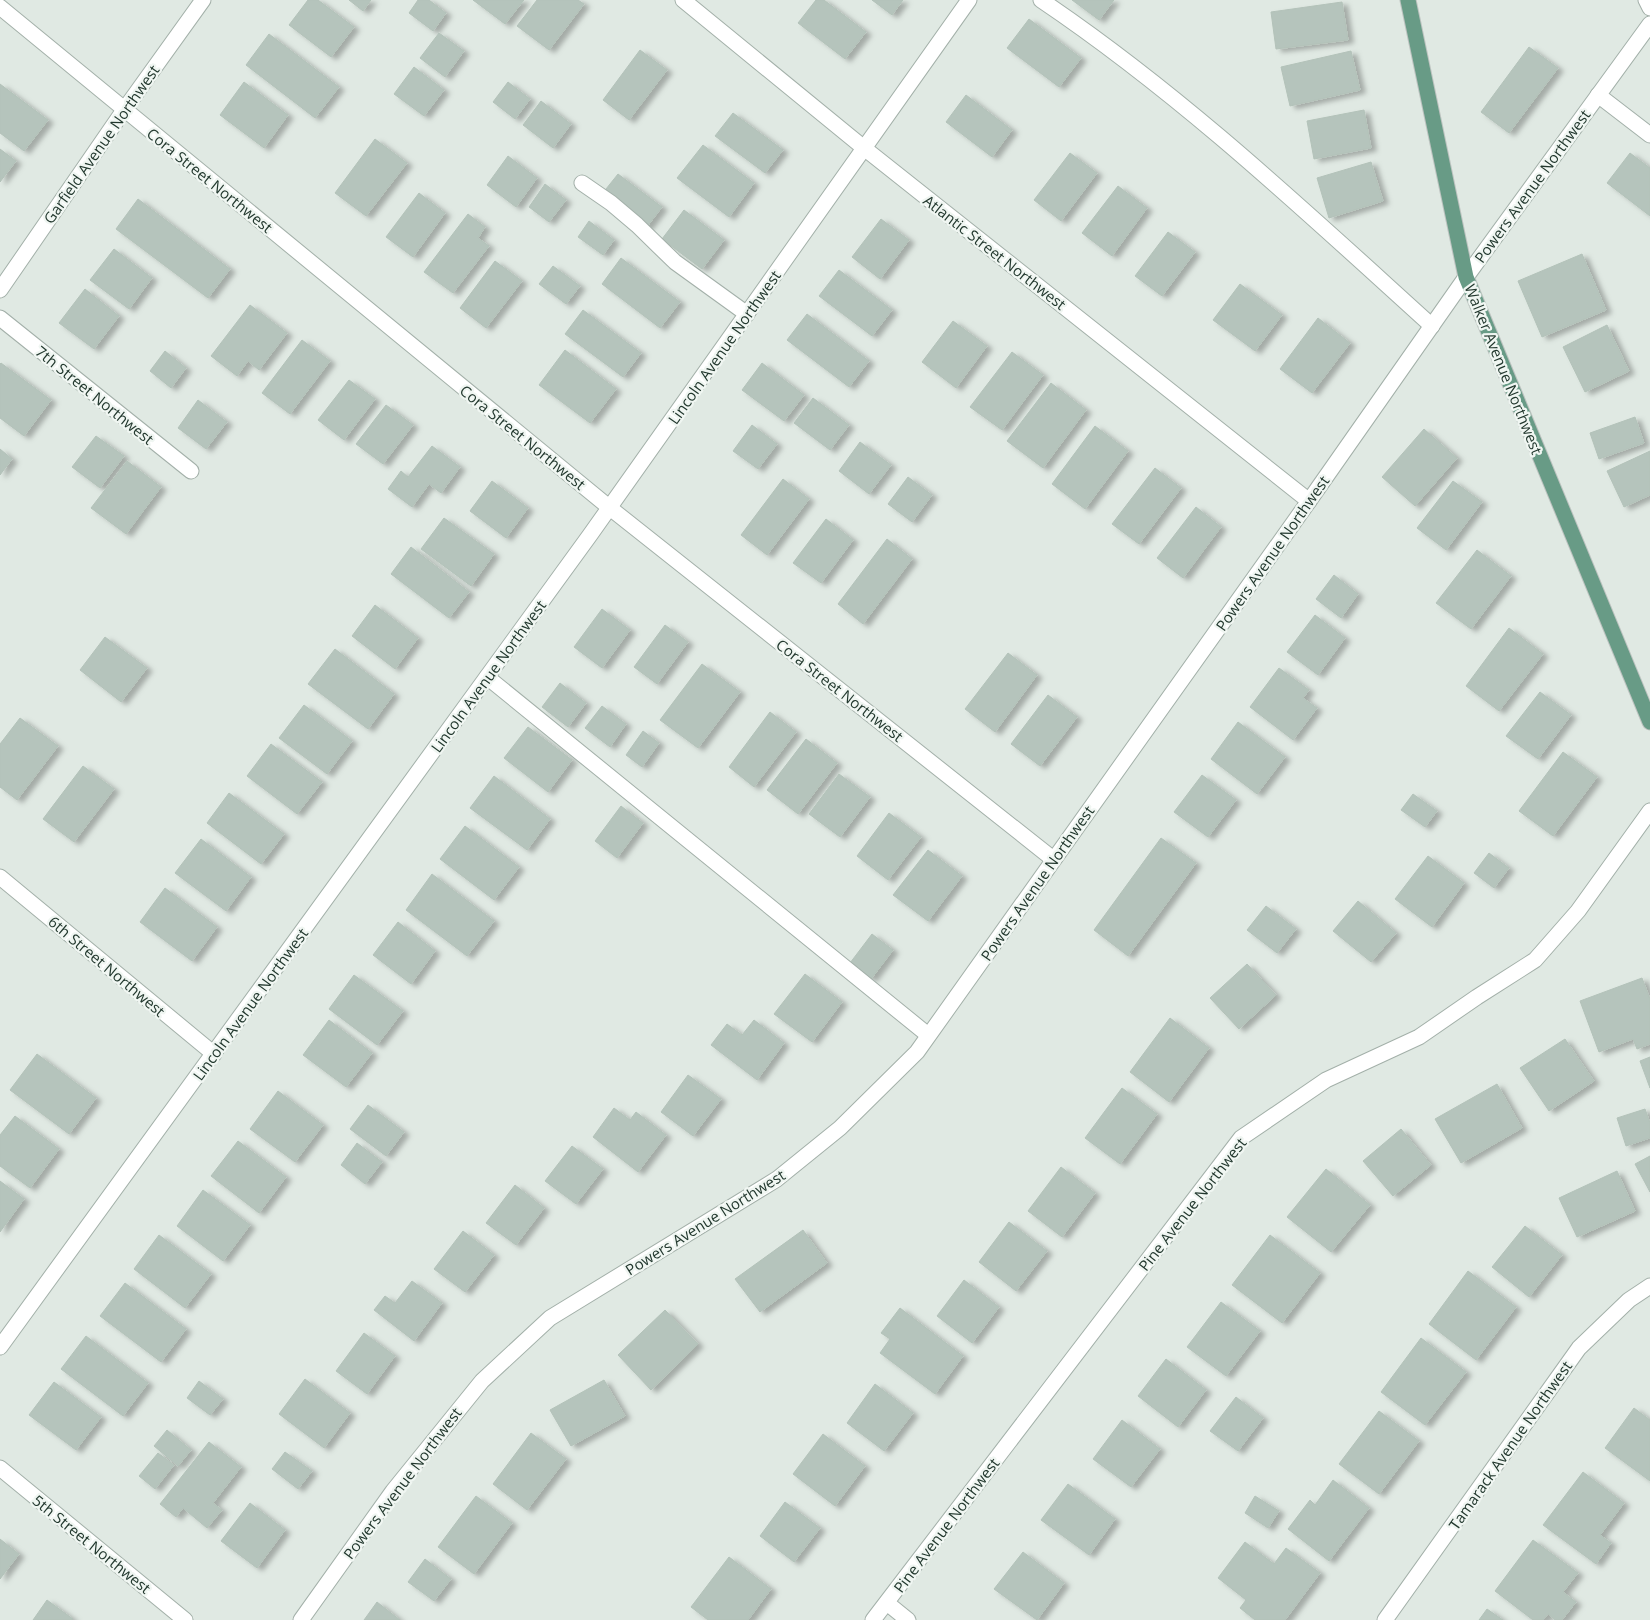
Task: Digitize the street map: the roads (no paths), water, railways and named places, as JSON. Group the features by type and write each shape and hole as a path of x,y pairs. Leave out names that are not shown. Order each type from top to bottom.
{"main road":[{"name":"Walker Avenue Northwest","path":"1408,0 1466,277 1650,722"}],"street":[{"name":"Garfield Avenue Northwest","path":"0,290 124,110 203,0"},
{"name":"Atlantic Street Northwest","path":"683,0 864,148 1309,501"},
{"name":"Lincoln Avenue Northwest","path":"0,1347 610,508 969,0"},
{"path":"1041,0 1169,94 1270,179 1432,326"},
{"path":"1646,0 1650,8"},
{"name":"Cora Street Northwest","path":"0,7 610,508 1054,858"},
{"name":"Powers Avenue Northwest","path":"301,1620 393,1491 482,1381 550,1318 777,1179 840,1128 917,1052 1466,277 1650,24"},
{"path":"1598,95 1650,134"},
{"path":"582,183 637,225 676,262 747,314"},
{"name":"7th Street Northwest","path":"0,318 191,471"},
{"path":"487,677 928,1035"},
{"name":"Pine Avenue Northwest","path":"873,1620 1241,1138 1326,1080 1418,1037 1535,960 1578,911 1650,811"},
{"name":"6th Street Northwest","path":"0,877 214,1054"},
{"name":"Tamarack Avenue Northwest","path":"1385,1620 1579,1348 1629,1300 1650,1286"},
{"name":"5th Street Northwest","path":"0,1468 185,1620"},
{"path":"887,1603 908,1620"}]}
